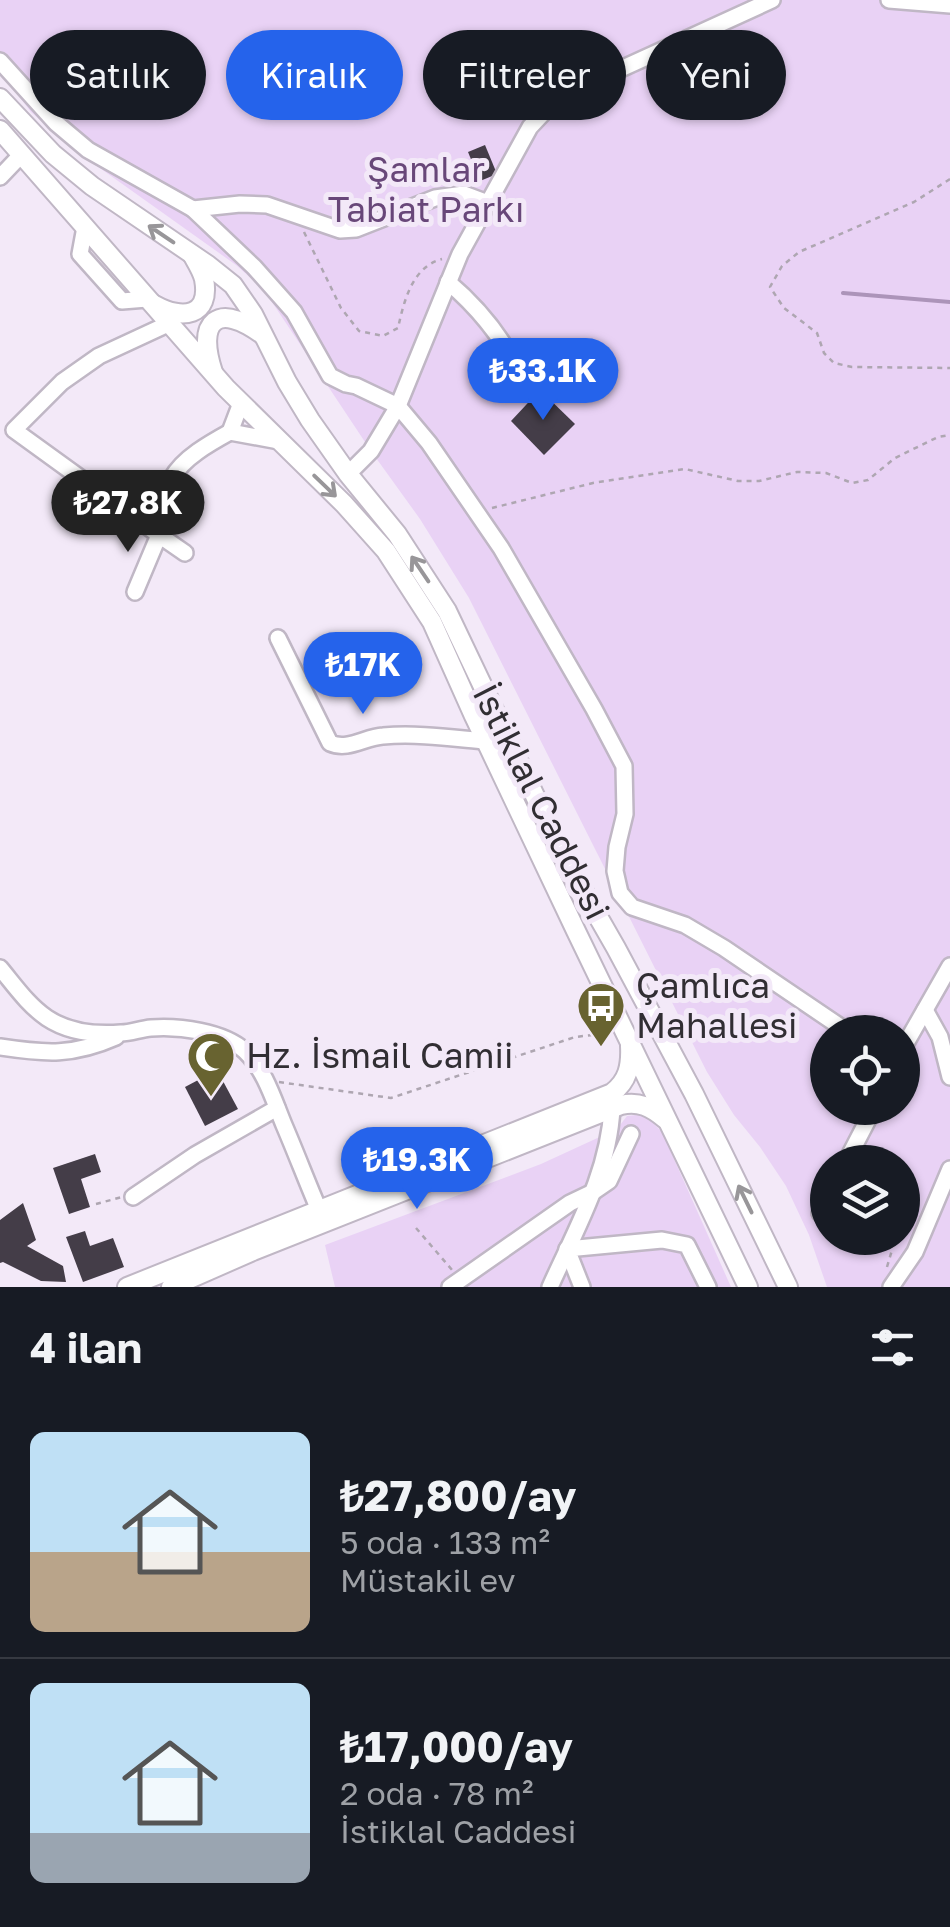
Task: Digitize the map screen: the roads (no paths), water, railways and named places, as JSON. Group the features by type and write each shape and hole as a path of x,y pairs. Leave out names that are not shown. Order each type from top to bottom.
{"main road":[{"name":"İstiklal Caddesi","path":"0,98 54,154 92,186 233,285 253,314 319,434 397,534 447,610 565,859 694,1094 788,1287"},
{"name":"İstiklal Caddesi","path":"0,130 214,375 386,551 432,622 748,1287"},
{"path":"146,299 177,315 190,314 198,308 205,295 204,275 193,256"},
{"path":"214,375 207,355 206,336 211,323 221,318 234,319 263,336"},
{"path":"128,1287 612,1093 624,1081 630,1064 630,1041"},
{"path":"624,1081 636,1085 638,1094 632,1102"},
{"path":"171,1287 612,1108 632,1102 645,1105 668,1121"}],"street":[{"path":"348,474 371,451 398,406 460,254 530,127 546,110 579,88 772,0"},
{"path":"889,0 950,5"},
{"path":"0,61 56,123 88,150 194,209 254,266 294,312 330,376 398,406 429,442 510,564 624,766 625,814 615,871 620,893 632,907 684,925 724,948 823,1015"},
{"path":"0,177 22,154"},
{"path":"194,209 266,205 340,230 356,230 435,198 464,194 488,203"},
{"path":"448,282 466,297 506,346 521,375"},
{"path":"168,324 99,356 62,382 14,430 185,554"},
{"path":"136,592 160,535 170,480 179,468 230,432 241,404"},
{"path":"230,432 279,441"},
{"path":"278,638 330,744 340,748 378,736 404,735 485,740"},
{"path":"920,1019 950,966"},
{"path":"0,968 31,1006 50,1020 81,1032 124,1034"},
{"path":"925,1010 940,1037 950,1078"},
{"path":"0,1047 60,1053 90,1049 150,1028 174,1028 230,1041 246,1052 265,1080 319,1210"},
{"path":"133,1197 276,1108"},
{"path":"550,1287 594,1192 611,1134 612,1108"},
{"path":"455,1283 608,1181 632,1134"},
{"path":"887,1282 915,1252 950,1169"},
{"path":"567,1249 662,1240 687,1244 708,1287"},
{"path":"567,1249 582,1287"}],"waterway":[{"path":"843,293 950,302"}],"place":[{"name":"Çamlıca Mahallesi","path":"601,1048"},
{"name":"Hz. İsmail Camii","path":"211,1098"}],"park label":[{"name":"Şamlar Tabiat Parkı","path":"426,190"}]}
